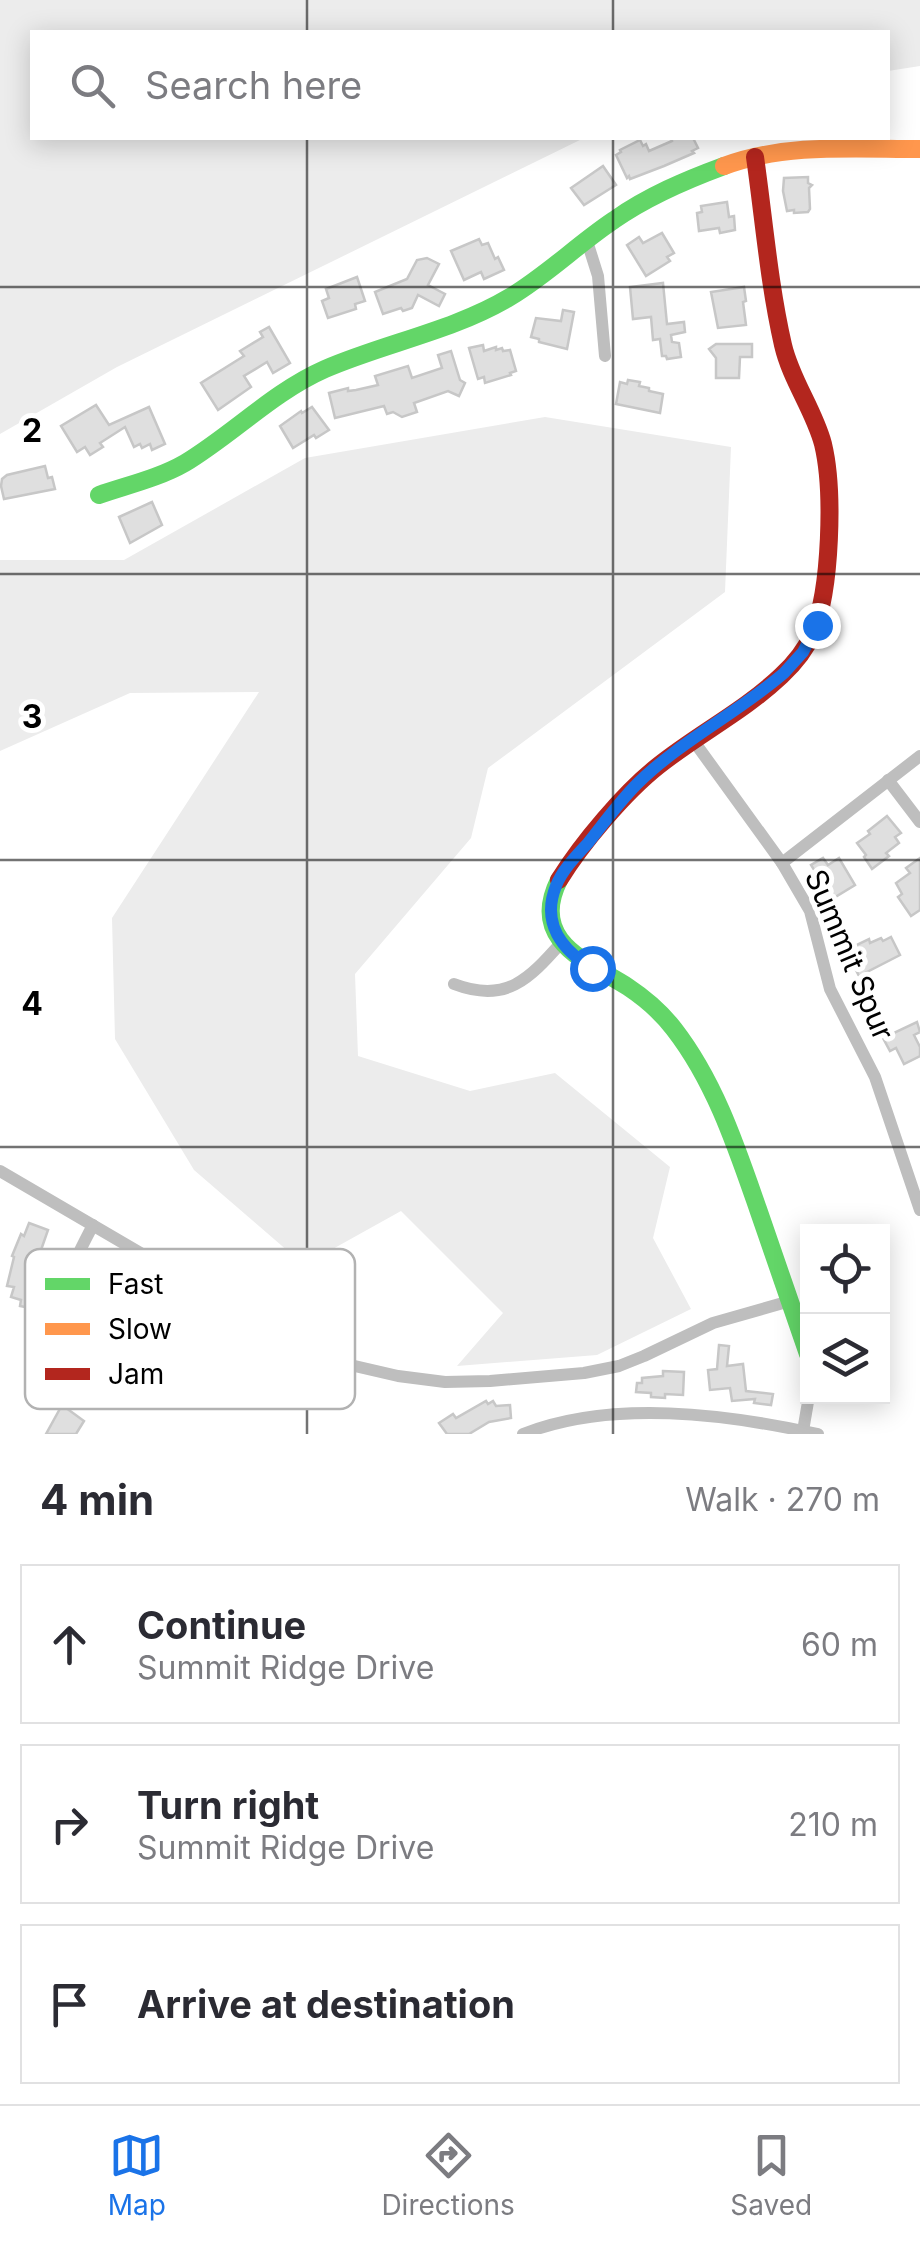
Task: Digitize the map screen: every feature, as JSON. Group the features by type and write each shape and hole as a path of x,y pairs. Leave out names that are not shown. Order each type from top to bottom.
{"street":[{"path":"100,494 186,462 280,394 323,370 477,314 505,300 644,200 676,184 755,157 808,150 920,149"},
{"path":"755,157 783,344 822,442 828,477 821,610 811,640 794,664 638,782 570,864 556,885 551,909 560,942 574,957 642,996 666,1019 684,1046 730,1128 800,1330"},
{"path":"588,241 598,276 605,356"},
{"name":"Summit Spur","path":"692,740 782,863 810,911 830,989 875,1077 920,1210"},
{"path":"782,863 920,756"},
{"path":"888,780 920,822"},
{"path":"454,984 484,993 510,988 526,979 560,942"},
{"path":"0,1171 131,1249"},
{"path":"82,1249 93,1225"},
{"path":"355,1366 445,1382 555,1376 619,1366 713,1323 790,1301"},
{"path":"523,1434 581,1418 618,1414 695,1416 811,1432 810,1404"}],"shaded area":[{"path":"0,0 920,0 920,66 890,71 890,30 30,30 30,140 580,140 117,367 0,434"},
{"path":"545,417 731,447 725,592 488,768 471,838 355,974 358,1056 470,1091 555,1073 670,1167 653,1238 691,1309 597,1355 457,1366 503,1313 401,1211 333,1249 285,1249 194,1170 115,1039 112,918 259,692 130,693 0,751 0,560 124,560 305,458"}],"building":[{"path":"640,140 649,151 672,141 694,140 698,148 664,166 627,178 616,155 620,150"},
{"path":"603,166 616,185 584,205 571,188"},
{"path":"808,177 812,185 810,209 787,211 784,178"},
{"path":"727,202 735,230 699,231 697,213 702,212 701,206"},
{"path":"662,233 674,253 667,257 670,261 646,276 627,245 639,237 643,243"},
{"path":"479,239 482,245 488,243 504,270 484,279 481,272 464,280 451,251"},
{"path":"427,258 439,264 428,285 445,294 439,306 418,295 412,308 383,314 375,292 407,279 417,260"},
{"path":"357,277 365,301 355,304 356,309 328,318 322,301 329,298 326,289"},
{"path":"663,283 667,324 684,322 685,332 671,335 672,342 679,343 681,357 662,356 660,339 653,340 651,317 633,319 630,287"},
{"path":"744,287 746,325 718,328 711,292"},
{"path":"563,310 574,312 567,349 531,337 536,318 561,321"},
{"path":"269,327 290,363 273,373 267,362 244,376 251,387 218,410 201,383 244,356 240,351 263,337 260,332"},
{"path":"716,344 752,344 752,357 740,357 739,378 716,378 716,358 709,349"},
{"path":"483,345 484,351 496,347 510,350 516,371 485,383 484,377 478,379 469,348"},
{"path":"451,351 460,380 465,383 459,396 448,391 414,403 417,412 402,417 393,412 387,414 384,406 335,418 329,393 378,385 375,376 408,366 412,378 442,368 438,355"},
{"path":"628,380 663,394 660,413 616,404 620,382 627,384"},
{"path":"96,405 109,425 149,407 165,444 152,450 150,444 134,447 125,427 100,443 103,447 90,455 85,447 77,452 61,426"},
{"path":"312,407 329,430 293,448 280,426"},
{"path":"45,466 55,489 4,499 2,479"},
{"path":"152,502 162,525 130,543 119,517"},
{"path":"887,816 901,833 895,837 899,843 872,869 857,843"},
{"path":"823,858 828,865 839,858 855,885 832,899 811,865"},
{"path":"920,858 920,910 911,916 898,897 902,894 896,883 910,873 906,868"},
{"path":"891,937 900,955 859,976 846,950 869,939 870,943"},
{"path":"917,1022 920,1032 914,1035 920,1056 904,1064 896,1048 890,1051 883,1038"},
{"path":"29,1223 48,1230 41,1249 25,1249 25,1307 20,1306 21,1300 11,1297 14,1287 7,1286 12,1256 21,1234 24,1236"},
{"path":"719,1345 729,1346 727,1366 743,1364 746,1391 773,1394 771,1405 754,1403 755,1399 732,1401 730,1388 710,1390 708,1370 717,1369"},
{"path":"663,1371 684,1372 683,1395 665,1394 665,1398 636,1392 642,1378 663,1376"},
{"path":"493,1401 496,1406 510,1405 511,1418 489,1422 469,1434 447,1434 439,1423 453,1414 456,1418"},
{"path":"60,1409 68,1409 84,1421 76,1434 46,1434"}],"traffic: fast":[{"path":"99,495 185,463 306,378 488,309 524,288 627,211 724,166"},
{"path":"559,880 551,901 551,919 557,935 581,959 628,987 658,1011 688,1049 713,1093 733,1138 800,1331"}],"traffic: slow":[{"path":"724,166 796,151 920,149"}],"traffic: jam":[{"path":"559,880 604,819 645,777 786,671 807,645 819,614 829,539 826,464 819,431 783,345 755,157"}],"route":[{"path":"592,968 560,942 551,909 556,885 638,782 784,673 803,652 817,625"}]}
